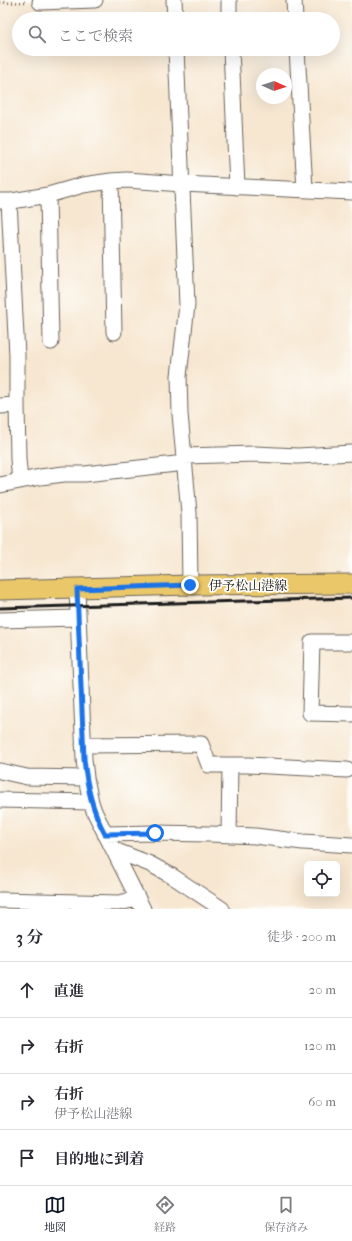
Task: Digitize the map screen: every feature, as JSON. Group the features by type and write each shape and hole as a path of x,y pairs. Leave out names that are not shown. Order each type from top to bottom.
{"main road":[{"name":"伊予松山港線","path":"0,590 190,585 352,584"}],"street":[{"path":"40,2 95,0"},
{"path":"174,0 175,12"},
{"path":"229,0 230,12"},
{"path":"294,0 295,12"},
{"path":"176,56 187,305 179,376 180,414 189,513 190,585"},
{"path":"231,56 237,187"},
{"path":"297,56 305,190"},
{"path":"20,481 18,459 17,354 4,201 48,195 83,185 127,180 352,192"},
{"path":"110,181 115,332"},
{"path":"48,195 52,342"},
{"path":"0,406 17,406"},
{"path":"0,485 64,474 85,474 184,460 255,454 298,456 352,454"},
{"path":"0,900 140,904 105,834 91,802 86,778 83,745 77,589"},
{"path":"0,620 77,618"},
{"path":"352,642 312,642 310,713 352,714"},
{"path":"83,745 200,744 209,765 347,770"},
{"path":"230,765 230,835"},
{"path":"0,771 27,777 86,778"},
{"path":"0,800 91,802"},
{"path":"105,834 155,833 255,836 303,842 352,845"},
{"path":"114,850 150,864 172,876 222,909"}],"path":[{"path":"0,2 40,2"}],"railway":[{"path":"0,608 352,598"}],"route":[{"path":"155,833 105,834 91,802 84,759 77,589 190,585"}]}
